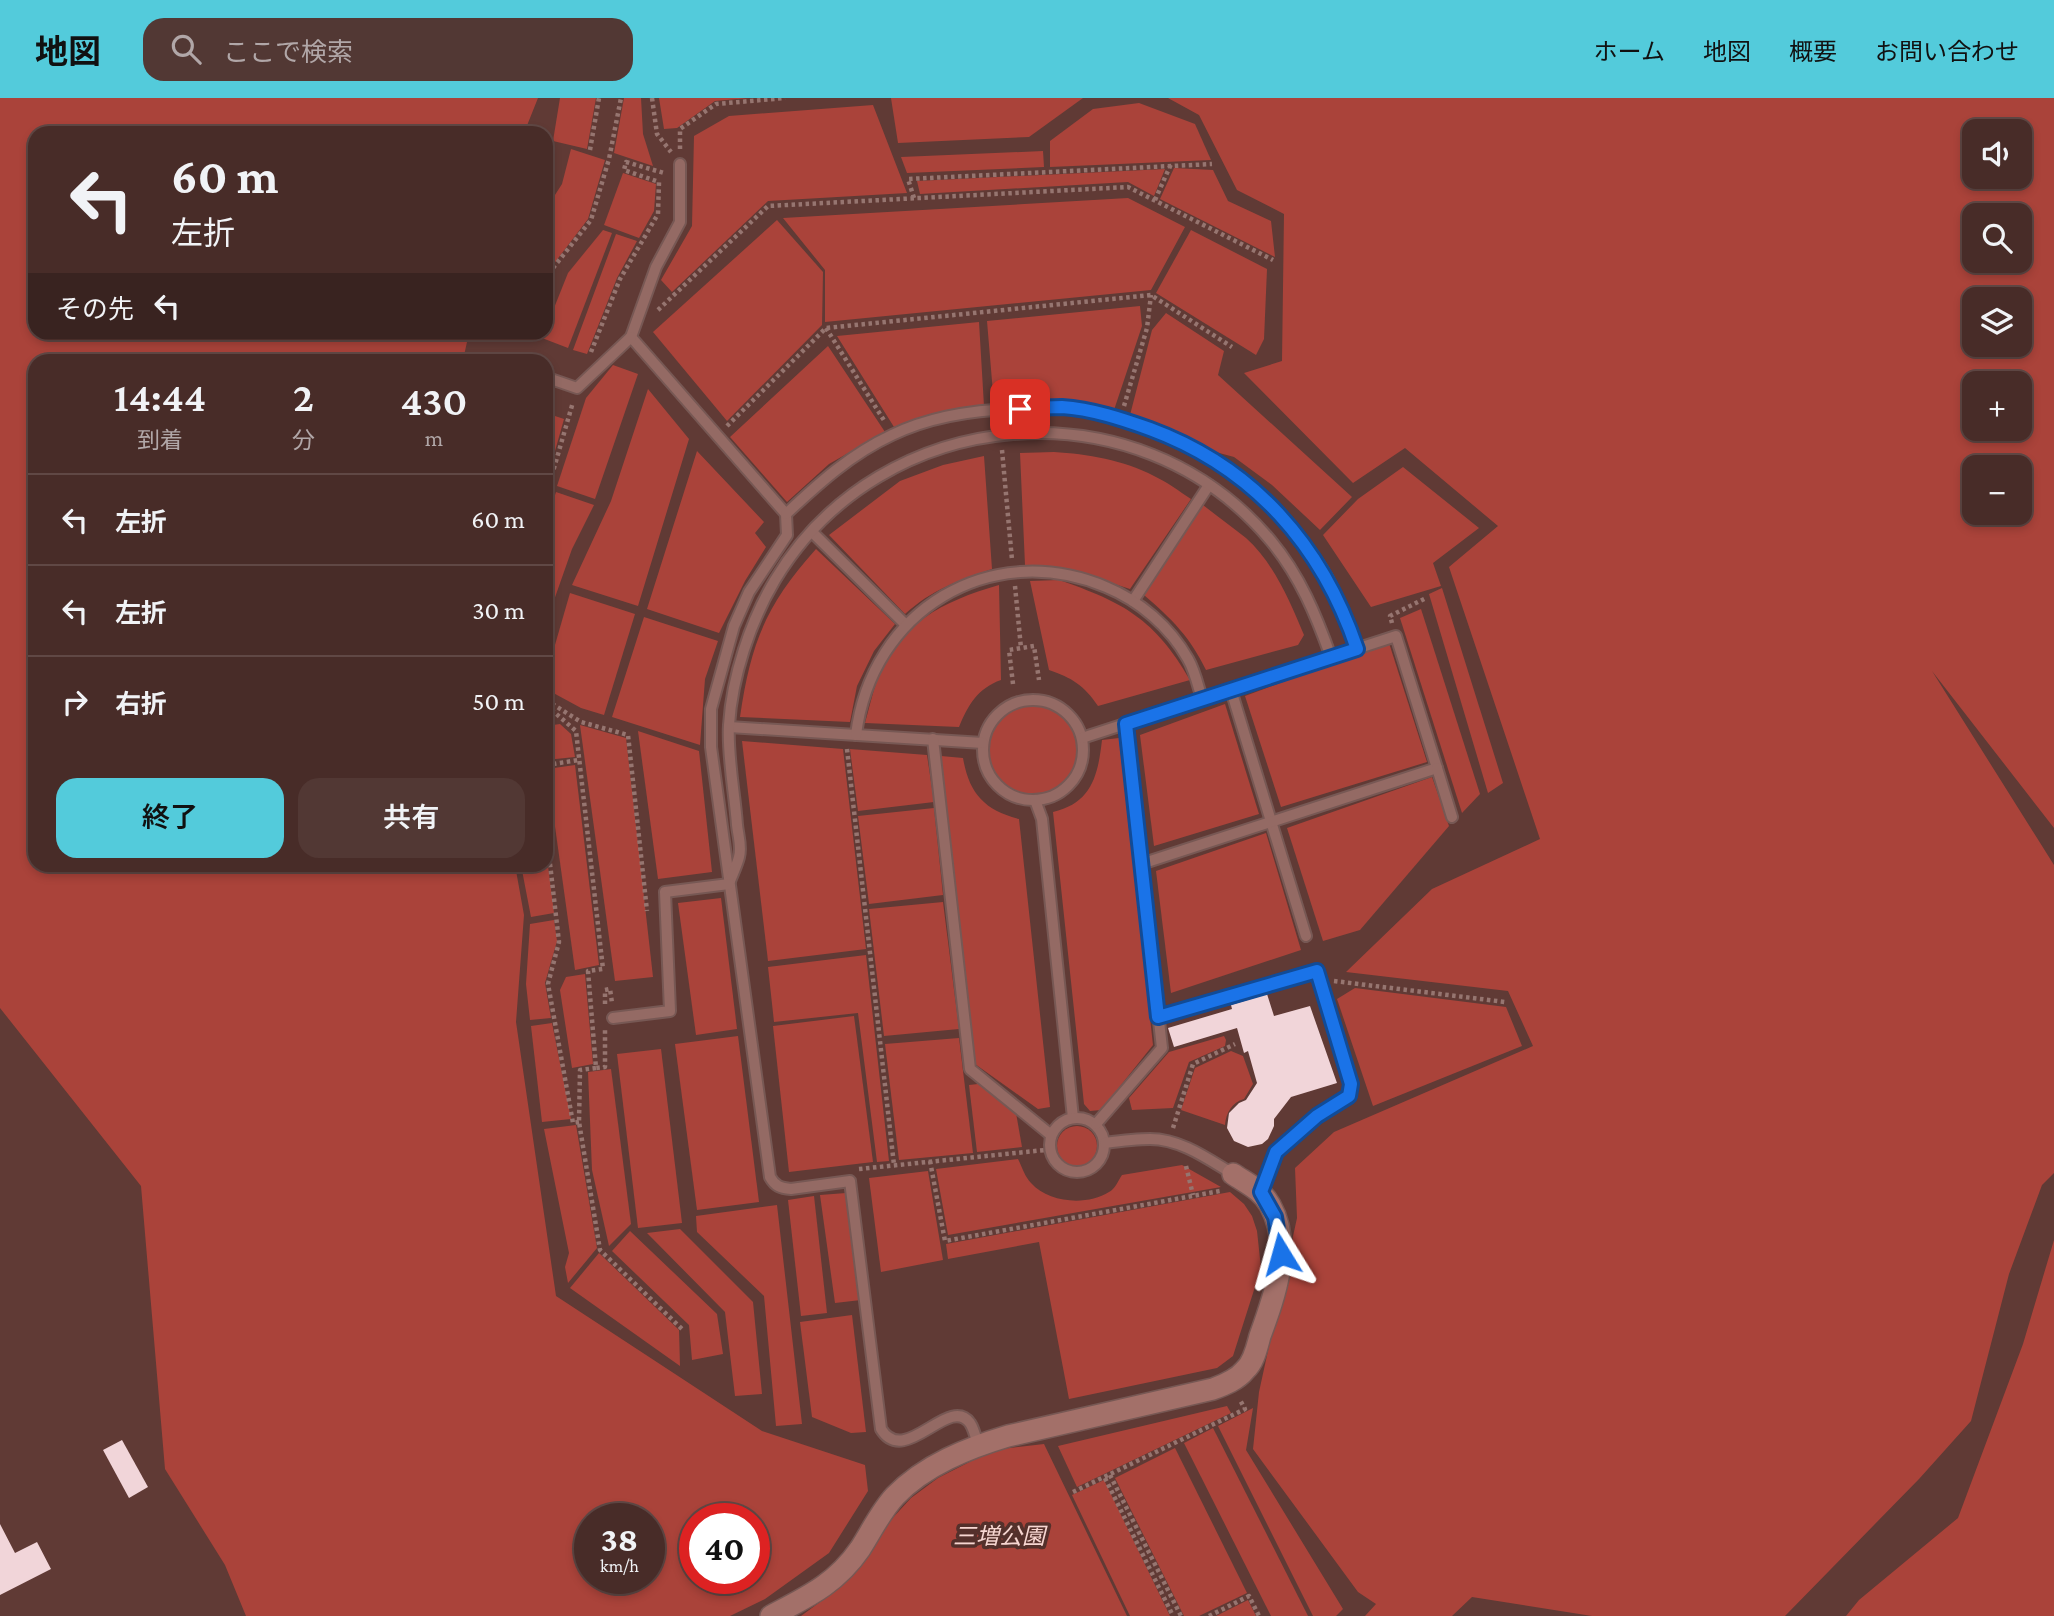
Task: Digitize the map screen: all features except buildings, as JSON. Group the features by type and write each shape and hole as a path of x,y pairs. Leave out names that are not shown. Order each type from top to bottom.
{"street":[{"path":"771,1616 821,1590 843,1570 895,1496 923,1474 978,1445 1213,1389 1247,1370 1272,1302 1281,1254 1275,1217 1248,1184"}],"lane":[{"path":"553,380 578,388 631,337 656,267 680,222 680,164"},
{"path":"631,337 786,513 787,535 749,592 734,626 711,709 711,747 770,1177 774,1184 791,1189 850,1181 881,1429 886,1437 897,1442 906,1440 952,1416 969,1421 978,1445"},
{"path":"786,513 833,470 892,434 942,418 998,410 1063,407 1121,418 1180,440 1232,471 1278,512 1316,559 1345,612 1357,649"},
{"path":"729,884 740,855 729,727 740,670 756,618 775,581 798,547 826,516 858,489 893,467 931,450 1000,435 1053,432 1094,437 1135,448 1173,463 1209,485 1241,510 1270,540 1295,574 1315,610 1331,657"},
{"path":"1132,601 1209,485"},
{"path":"812,531 906,625"},
{"path":"851,735 869,679 885,651 906,625 931,604 960,587 991,576 1013,572 1057,573 1089,580 1119,593 1147,611 1171,634 1190,661 1202,699"},
{"path":"1082,738 1396,636 1452,817"},
{"path":"1231,690 1306,936"},
{"path":"1024,700 1049,702 1071,716 1082,738 1084,751 1077,775 1059,793 1035,800 1020,799 995,784 985,764 983,743 986,730 993,719 1012,704 1024,700"},
{"path":"1096,1124 1162,1048 1126,724"},
{"path":"729,727 983,743"},
{"path":"933,739 970,1069 1051,1135"},
{"path":"1141,864 1437,768"},
{"path":"1035,800 1042,819 1073,1118"},
{"path":"609,1017 670,1011 665,892 729,884"},
{"path":"1105,1143 1153,1139 1168,1142 1197,1153 1248,1184 1276,1152 1317,1116 1344,1101 1351,1091 1317,971 1158,1017"},
{"path":"1073,1118 1085,1119 1096,1124 1102,1132 1105,1143 1103,1157 1094,1168 1080,1173 1066,1171 1055,1162 1049,1149 1051,1135 1060,1123 1073,1118"}],"path":[{"path":"590,150 599,98"},
{"path":"553,268 591,220 609,159 621,98"},
{"path":"652,98 657,134 680,164"},
{"path":"680,164 680,129 716,104 785,98"},
{"path":"589,357 620,279 658,214 659,182 624,170 626,162 666,174 680,164"},
{"path":"1155,200 1171,164"},
{"path":"914,198 908,178 1212,164"},
{"path":"631,337 768,206 1128,187 1273,260"},
{"path":"1121,418 1147,328 1152,295"},
{"path":"699,415 709,407 727,426 825,328 1152,295 1233,347"},
{"path":"825,328 892,434"},
{"path":"553,472 578,388"},
{"path":"1000,435 1021,648"},
{"path":"1390,616 1426,598"},
{"path":"1013,684 1009,650 1034,646 1039,680"},
{"path":"553,706 581,722 628,735 648,915"},
{"path":"553,709 576,732 603,970 588,971 596,1068"},
{"path":"851,735 894,1165"},
{"path":"553,764 579,760"},
{"path":"551,872 559,942 548,984 573,1123 579,1122"},
{"path":"1320,980 1505,1002"},
{"path":"610,989 609,1017 605,990 610,989"},
{"path":"605,1028 605,1066 580,1070 579,1122 600,1250 683,1330"},
{"path":"1193,1195 1184,1160 1165,1155 1168,1142 1193,1064 1236,1044"},
{"path":"850,1181 849,1170 1049,1149"},
{"path":"930,1161 945,1241 1248,1184"},
{"path":"1073,1492 1245,1409 1238,1397"},
{"path":"1107,1477 1173,1616"},
{"path":"1107,1477 1181,1616"},
{"path":"1209,1616 1249,1596 1259,1616"}],"green space":[{"path":"0,98 538,98 527,126 28,126 28,340 467,340 464,354 28,354 28,872 516,872 524,915 516,1022 556,1296 762,1431 865,1465 868,1491 829,1553 765,1599 730,1616 246,1616 225,1565 165,1469 141,1186 0,1008"},
{"path":"560,98 596,98 587,149 553,141"},
{"path":"624,98 641,98 643,134 653,166 614,153"},
{"path":"659,98 750,98 715,101 677,128 664,129"},
{"path":"891,98 1083,98 1029,137 898,143"},
{"path":"1168,98 2054,98 2054,828 1932,671 2054,865 2054,1173 2042,1185 2009,1274 1971,1421 1919,1479 1785,1616 1592,1616 1472,1597 1452,1616 1365,1616 1376,1604 1358,1592 1253,1449 1259,1392 1297,1218 1295,1168 1334,1132 1533,1046 1508,991 1346,972 1432,889 1540,839 1449,567 1498,526 1405,448 1353,483 1244,373 1282,361 1284,214 1237,190 1199,115"},
{"path":"1139,103 1195,124 1211,160 1050,167 1050,141 1093,109"},
{"path":"873,105 907,193 768,201 672,292 661,280 692,226 694,136 729,116"},
{"path":"571,149 605,160 588,219 553,265 553,198 562,184"},
{"path":"1043,151 1044,167 907,173 901,157"},
{"path":"1174,168 1213,170 1228,201 1271,221 1275,257 1160,199"},
{"path":"1165,169 1154,196 1128,182 920,194 917,181"},
{"path":"623,173 656,184 654,211 639,238 604,225"},
{"path":"1128,198 1185,227 1151,290 825,322 825,270 783,218"},
{"path":"777,220 823,272 822,325 727,421 653,332"},
{"path":"603,230 612,233 568,348 547,340 553,340 553,310 568,273"},
{"path":"1191,230 1267,269 1264,339 1256,355 1156,293"},
{"path":"616,234 637,241 617,278 587,354 573,350"},
{"path":"1140,306 1142,326 1114,410 1054,403 994,405 987,321"},
{"path":"1166,313 1224,351 1218,375 1352,497 1320,530 1272,485 1234,457 1212,451 1170,430 1130,415 1152,330"},
{"path":"979,322 984,406 939,413 894,427 837,336"},
{"path":"828,346 885,432 829,464 787,502 730,437"},
{"path":"613,365 638,374 595,499 557,486 586,398"},
{"path":"648,389 689,439 638,606 572,585 611,501"},
{"path":"553,415 564,419 553,458"},
{"path":"697,451 764,522 755,533 766,547 745,581 719,633 647,609"},
{"path":"1054,452 1092,456 1142,470 1191,499 1130,589 1065,568 1025,565 1020,453"},
{"path":"984,456 992,569 946,587 925,598 905,614 829,535 900,481 943,465"},
{"path":"1403,467 1479,528 1433,563 1441,586 1371,607 1323,535 1358,499"},
{"path":"556,492 594,505 572,549 553,603 553,501"},
{"path":"1203,505 1246,538 1265,559 1280,583 1304,635 1298,645 1206,670 1179,629 1144,595"},
{"path":"816,549 895,624 874,651 857,686 850,722 740,717 749,667 763,626 785,588"},
{"path":"1059,580 1102,596 1135,615 1164,642 1190,680 1098,706 1077,683 1049,670 1030,581"},
{"path":"999,585 1001,680 975,698 959,727 865,723 875,686 887,661 911,629 941,607"},
{"path":"1442,588 1503,783 1488,793 1429,594"},
{"path":"570,593 635,614 604,715 581,708 553,693 553,652"},
{"path":"1421,609 1480,794 1462,813 1400,618"},
{"path":"644,617 718,641 705,679 700,745 612,717"},
{"path":"1389,643 1427,762 1281,807 1245,696"},
{"path":"1225,704 1259,814 1154,846 1140,735"},
{"path":"1033,706 1058,713 1070,725 1077,750 1070,775 1058,787 1033,794 1008,787 996,775 989,750 996,725 1008,713"},
{"path":"560,724 571,734 575,757 553,759 553,725"},
{"path":"580,725 626,738 653,977 615,981"},
{"path":"638,731 699,751 712,872 658,879"},
{"path":"1119,738 1153,1045 1101,1110 1090,1111 1084,1104 1053,812 1077,802 1085,794 1095,776 1102,740"},
{"path":"742,741 843,749 866,949 768,961"},
{"path":"850,749 927,755 934,802 858,811"},
{"path":"941,756 963,758 969,781 980,798 996,811 1019,819 1050,1107 1038,1109 975,1064"},
{"path":"575,765 599,965 575,970 553,812 553,768"},
{"path":"1432,777 1449,826 1360,930 1323,941 1287,828"},
{"path":"934,808 943,895 869,904 858,816"},
{"path":"1266,833 1301,950 1171,993 1156,871"},
{"path":"522,872 549,872 554,913 531,917"},
{"path":"721,898 737,1029 696,1035 678,903"},
{"path":"943,902 959,1029 884,1036 869,909"},
{"path":"554,920 557,941 545,983 551,1018 530,1020 526,984 530,924"},
{"path":"866,955 889,1161 877,1162 858,1013 774,1022 768,967"},
{"path":"585,974 593,1064 572,1068 560,990 566,977"},
{"path":"1355,988 1506,1007 1522,1046 1373,1106 1337,999"},
{"path":"854,1016 873,1162 789,1172 773,1026"},
{"path":"552,1023 571,1119 542,1122 531,1026"},
{"path":"738,1036 759,1202 697,1210 675,1044"},
{"path":"1224,1036 1225,1046 1189,1062 1173,1108 1132,1110 1129,1098 1169,1052"},
{"path":"959,1038 973,1153 899,1160 885,1044"},
{"path":"661,1049 682,1223 638,1228 617,1054"},
{"path":"1231,1051 1243,1056 1253,1084 1244,1099 1230,1109 1225,1125 1181,1110 1195,1068"},
{"path":"611,1069 631,1224 609,1246 592,1170 588,1072"},
{"path":"978,1084 1016,1113 1022,1147 977,1152 969,1085"},
{"path":"576,1125 597,1248 568,1283 565,1267 569,1253 544,1129"},
{"path":"1077,1126 1091,1132 1097,1146 1091,1160 1077,1166 1063,1160 1057,1146 1063,1132"},
{"path":"1018,1159 1027,1178 1039,1190 1068,1200 1090,1199 1109,1192 1122,1175 1182,1165 1221,1187 948,1235 936,1169"},
{"path":"928,1171 943,1260 881,1272 869,1178"},
{"path":"1230,1192 1244,1204 1252,1216 1257,1231 1261,1268 1233,1356 1217,1368 1069,1399 1039,1242 948,1259 946,1244"},
{"path":"846,1193 861,1300 835,1303 820,1195"},
{"path":"814,1196 827,1313 801,1316 788,1200"},
{"path":"777,1205 802,1424 776,1426 764,1296 697,1232 696,1216"},
{"path":"680,1229 753,1302 762,1394 735,1396 725,1312 647,1233"},
{"path":"630,1231 717,1314 723,1354 692,1360 689,1325 612,1251"},
{"path":"2054,1240 2054,1616 1846,1616 1859,1600 1958,1518 2023,1344"},
{"path":"599,1253 679,1330 680,1366 570,1288"},
{"path":"852,1315 866,1432 851,1433 812,1417 800,1322"},
{"path":"1227,1406 1231,1413 1077,1487 1058,1446"},
{"path":"1253,1408 1246,1450 1343,1609 1336,1616 1313,1616 1218,1426"},
{"path":"1213,1428 1308,1616 1271,1616 1184,1443"},
{"name":"三増公園","path":"1044,1444 1127,1616 801,1616 839,1588 889,1522 911,1498 938,1478 993,1450"},
{"path":"1175,1448 1247,1593 1199,1616 1184,1616 1115,1478"},
{"path":"1104,1480 1170,1616 1130,1616 1072,1495"},
{"path":"1248,1600 1256,1616 1216,1616"}],"route":[{"path":"1020,409 1063,407 1121,418 1180,440 1232,471 1278,512 1316,559 1345,612 1357,649 1126,724 1158,1017 1317,971 1351,1084 1349,1096 1344,1101 1317,1116 1276,1152 1261,1192 1275,1217 1281,1254"}]}
